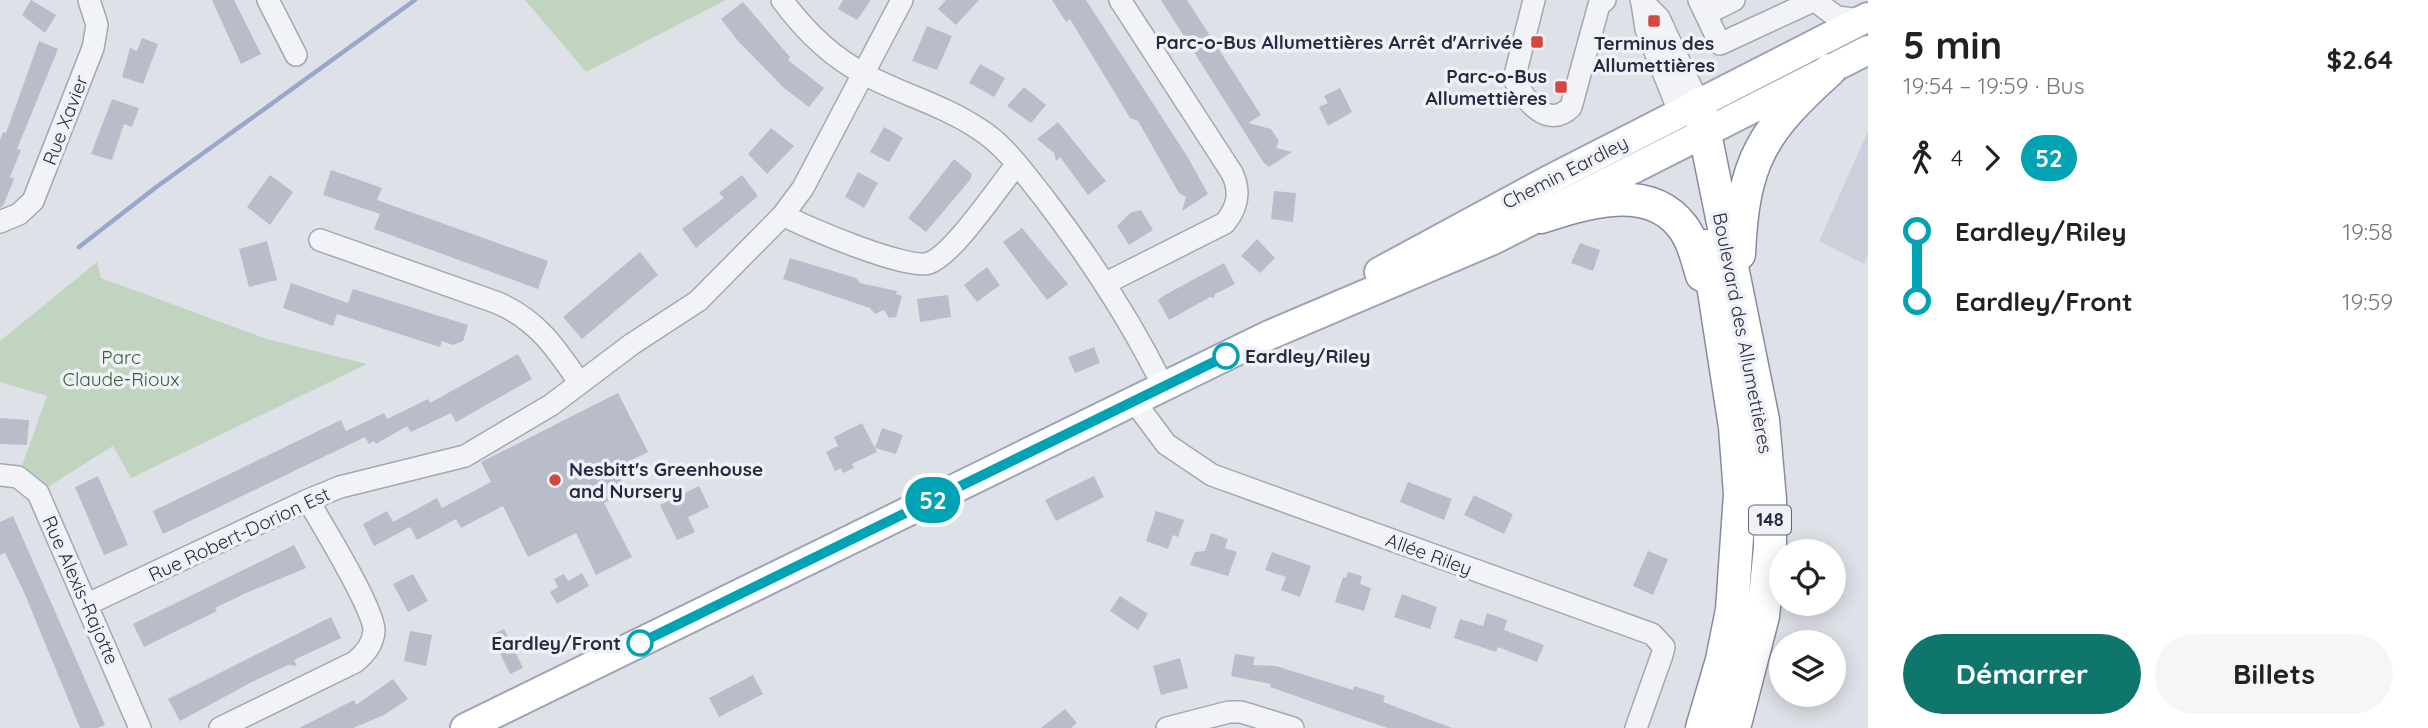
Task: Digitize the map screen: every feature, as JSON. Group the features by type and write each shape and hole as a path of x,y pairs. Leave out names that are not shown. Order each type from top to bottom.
{"highway":[{"path":"1728,316 1751,170 1772,128 1830,70"},
{"name":"Boulevard des Allumettières","path":"1692,124 1705,233 1765,436 1770,522 1763,617 1734,728"},
{"path":"1541,217 1606,200 1640,202 1669,213 1690,238 1728,316"},
{"name":"Boulevard des Allumettières","path":"1702,728 1728,634 1739,539 1740,494 1728,316"}],"main road":[{"name":"Chemin Eardley","path":"465,728 1267,336 1541,217 1865,18"},
{"name":"Chemin Eardley","path":"1267,336 1432,242 1692,124 1830,70 1868,50"}],"street":[{"name":"Rue Xavier","path":"0,222 19,214 33,201 93,48 97,25 89,0"},
{"path":"268,0 296,55"},
{"path":"782,0 816,40 863,74 963,118 999,144 1017,164 1106,284 1163,386"},
{"name":"Rue Robert-Dorion Est","path":"88,604 340,487 465,456 551,405 579,382 698,301 783,215 825,151 902,0"},
{"path":"1106,284 1225,223 1231,215 1238,194 1232,173 1120,0"},
{"path":"1534,0 1514,79 1532,106 1552,116 1558,116 1571,107 1601,2"},
{"path":"1734,0 1702,7 1720,44 1815,0 1837,17 1865,18"},
{"path":"1639,1 1646,29 1692,124"},
{"path":"783,215 905,263 929,264 950,248 1017,164"},
{"path":"320,240 498,303 526,317 541,330 579,382"},
{"name":"Allée Riley","path":"1134,401 1166,444 1212,475 1652,634 1664,647 1636,728"},
{"name":"Rue Alexis-Rajotte","path":"0,475 18,477 38,493 140,728"},
{"path":"219,728 355,662 363,656 373,640 371,616 309,500"},
{"path":"1167,728 1241,712 1293,728"}],"shaded area":[{"path":"1868,131 1868,256 1864,264 1819,241"}],"green space":[{"path":"525,0 726,0 586,72"},
{"name":"Parc Claude-Rioux","path":"97,262 101,278 267,339 367,364 131,478 113,446 38,493 18,477 47,396 0,382 0,341"}],"building":[{"path":"31,0 56,15 45,33 22,15"},
{"path":"212,0 234,0 261,54 241,64"},
{"path":"843,0 871,0 857,20 838,9"},
{"path":"946,0 979,0 956,25 938,9"},
{"path":"1052,0 1086,0 1187,156 1208,194 1182,211 1186,197 1179,193 1138,121 1130,118 1070,19 1066,22"},
{"path":"1161,0 1187,0 1261,115 1248,123 1271,129 1279,141 1276,148 1292,152 1269,167 1264,163"},
{"path":"743,2 790,57 788,60 824,88 809,107 784,88 738,41 721,19"},
{"path":"927,26 952,36 937,70 912,61"},
{"path":"142,38 158,44 143,84 122,77 130,48 137,51"},
{"path":"39,41 58,49 17,149 21,150 10,177 14,179 0,208 0,140 3,132 6,133"},
{"path":"980,64 1005,78 994,97 969,83"},
{"path":"1024,87 1046,105 1031,123 1007,106"},
{"path":"1340,88 1352,112 1328,126 1319,107 1328,103 1324,96"},
{"path":"112,99 139,108 132,127 124,124 112,160 91,154"},
{"path":"1058,122 1106,181 1088,195 1060,157 1056,161 1054,153 1037,139"},
{"path":"884,127 903,138 889,162 870,152"},
{"path":"771,128 794,146 767,174 748,154"},
{"path":"954,159 972,174 970,180 926,232 908,218"},
{"path":"331,170 382,188 377,200 548,261 538,289 374,229 380,214 323,195"},
{"path":"858,172 878,183 864,208 845,197"},
{"path":"270,175 293,192 270,225 247,207"},
{"path":"742,175 758,196 696,248 682,229 724,198 719,193"},
{"path":"1274,191 1296,193 1293,222 1271,219"},
{"path":"1141,210 1153,230 1129,245 1117,226 1130,213"},
{"path":"1022,228 1068,284 1047,300 1003,242"},
{"path":"1257,239 1275,258 1260,273 1241,256"},
{"path":"267,241 277,280 249,287 239,249"},
{"path":"1580,243 1600,250 1593,271 1571,263"},
{"path":"640,252 658,275 582,339 563,317"},
{"path":"790,258 856,278 860,283 897,291 896,294 902,296 896,317 889,318 884,310 875,314 870,308 783,279"},
{"path":"1224,263 1235,284 1215,294 1214,298 1210,297 1169,320 1158,300"},
{"path":"987,267 1000,285 977,302 964,285"},
{"path":"291,283 348,303 353,289 468,325 463,341 453,345 442,341 440,347 337,314 333,326 283,308"},
{"path":"948,295 951,317 920,322 917,299"},
{"path":"1094,347 1100,363 1075,373 1068,357"},
{"path":"518,354 532,379 456,422 451,413 411,432 407,426 376,444 374,441 369,444 365,437 163,534 153,511 341,420 346,431 384,413 387,419 428,399 430,403"},
{"name":"Nesbitt's Greenhouse and Nursery","path":"618,393 648,452 615,468 627,492 604,503 632,557 596,575 576,533 528,557 503,506 461,528 456,519 417,540 410,527 374,546 363,524 387,511 393,522 437,498 442,508 491,482 481,462"},
{"path":"0,418 29,420 27,445 0,444"},
{"path":"862,423 877,452 852,464 854,468 843,473 841,468 835,471 826,452 838,446 834,437"},
{"path":"882,428 903,435 896,454 875,448"},
{"path":"98,476 128,545 104,555 75,487"},
{"path":"1094,476 1104,497 1056,521 1045,500"},
{"path":"1408,482 1452,499 1444,520 1400,502"},
{"path":"699,486 709,507 688,517 695,532 677,540 660,505"},
{"path":"1474,495 1513,514 1504,534 1464,515"},
{"path":"1156,511 1184,520 1178,537 1173,535 1168,549 1146,541"},
{"path":"13,516 105,725 98,728 80,728 24,592 5,553 0,555 0,522"},
{"path":"1211,533 1228,539 1225,548 1237,552 1228,576 1190,565 1195,552 1205,551"},
{"path":"294,545 306,568 215,608 217,611 144,647 133,624"},
{"path":"1648,551 1668,559 1653,595 1633,586"},
{"path":"1272,552 1311,566 1300,597 1281,590 1286,577 1265,570"},
{"path":"1348,572 1362,576 1360,584 1371,588 1364,611 1335,602 1343,577 1346,578"},
{"path":"582,573 589,586 557,604 550,592 558,587 554,579 564,574 568,581"},
{"path":"413,574 428,601 408,612 393,584"},
{"path":"1402,594 1437,607 1430,629 1394,617"},
{"path":"1120,596 1148,614 1138,630 1110,611"},
{"path":"1487,613 1507,620 1504,630 1544,645 1537,662 1498,647 1496,652 1454,638 1460,619 1483,626"},
{"path":"331,617 341,638 294,660 297,666 288,665 180,721 168,699"},
{"path":"504,629 523,668 510,674 491,635"},
{"path":"410,631 432,635 426,666 404,661"},
{"path":"1235,654 1255,657 1253,665 1276,666 1353,690 1354,686 1385,696 1383,702 1452,728 1387,728 1270,687 1271,684 1231,676"},
{"path":"1180,658 1188,688 1161,695 1153,666"},
{"path":"753,675 763,694 719,717 709,698"},
{"path":"393,679 408,699 384,715 353,728 299,728 354,700 356,705"},
{"path":"1065,709 1077,723 1071,728 1041,728"}],"waterway":[{"path":"79,247 155,188 415,0"}],"bus line":[{"name":"52","path":"640,643 1226,356"}],"place":[{"name":"Terminus des Allumettières","path":"1654,21"},
{"name":"Parc-o-Bus Allumettières Arrêt d'Arrivée","path":"1537,42"},
{"name":"Parc-o-Bus Allumettières","path":"1561,87"},
{"name":"Eardley/Riley","path":"1226,356"},
{"name":"Nesbitt's Greenhouse and Nursery","path":"555,480"},
{"name":"Eardley/Front","path":"640,643"}]}
